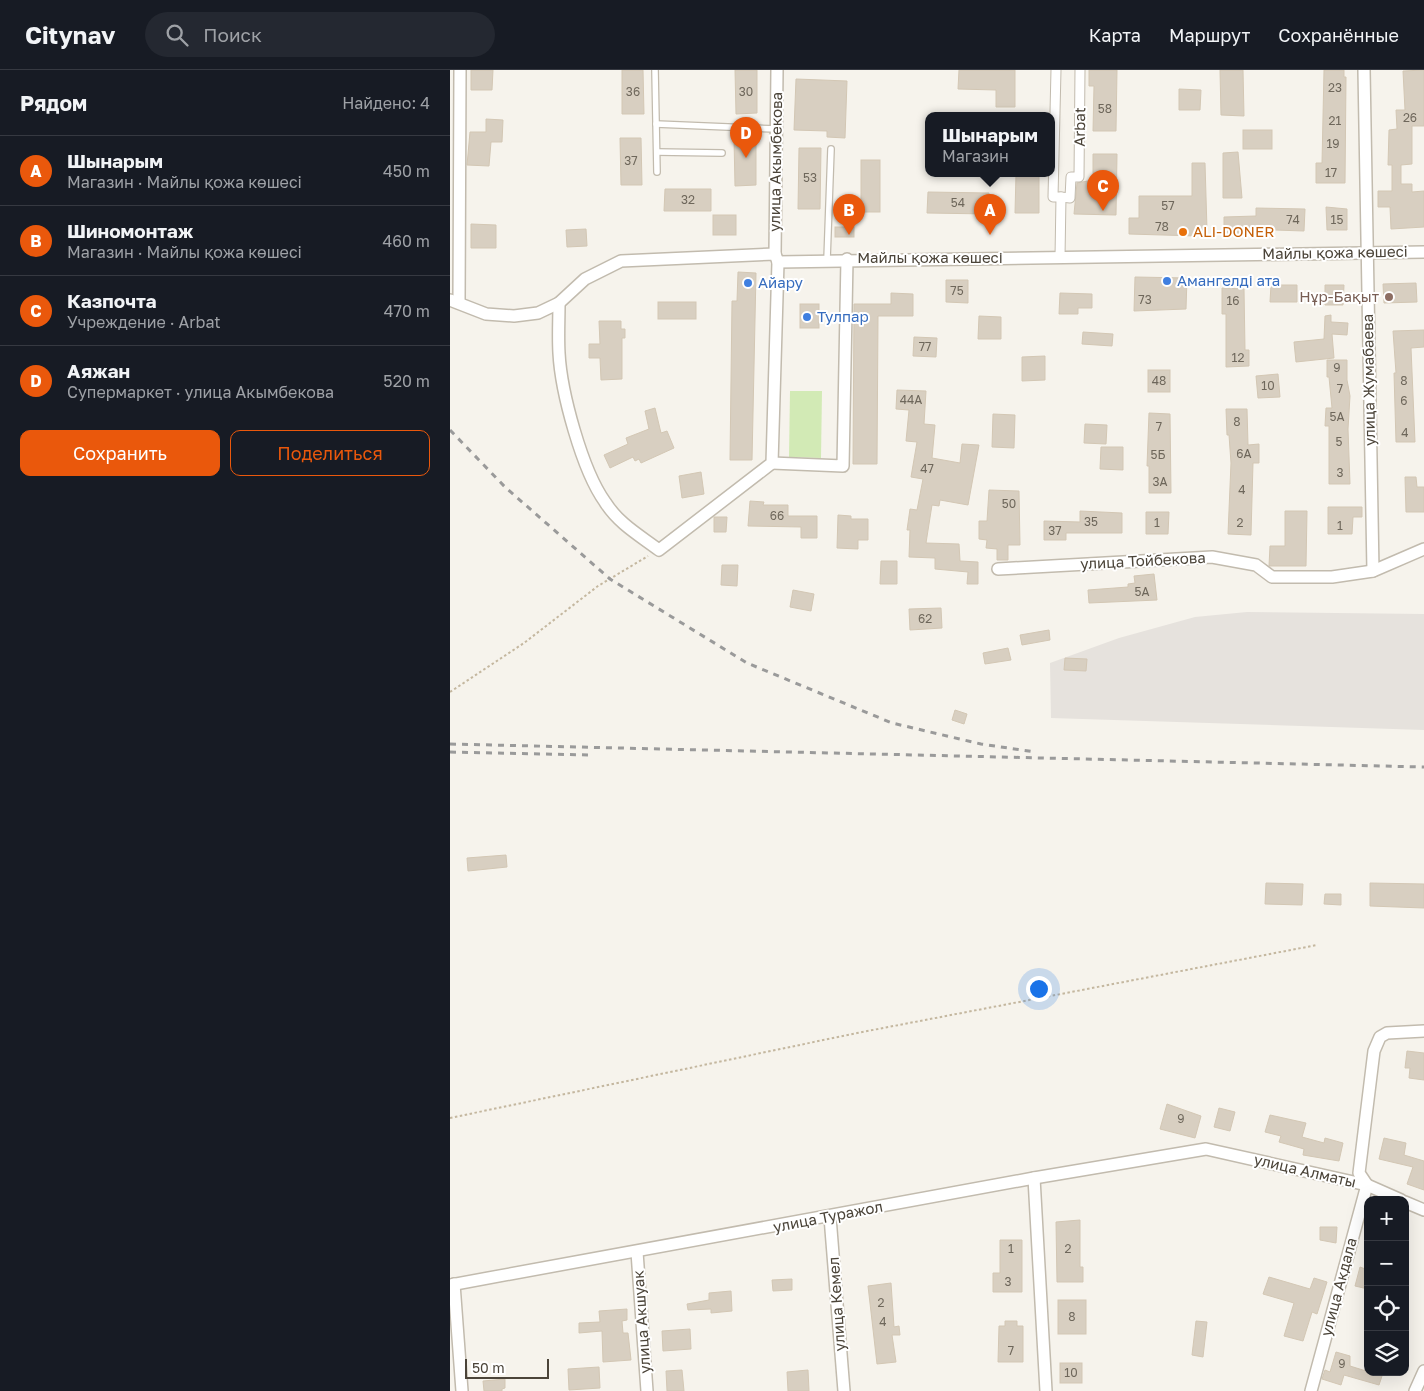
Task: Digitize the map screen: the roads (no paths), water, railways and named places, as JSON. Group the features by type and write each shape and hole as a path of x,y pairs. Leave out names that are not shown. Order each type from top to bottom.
{"street":[{"path":"455,301 460,70"},
{"name":"улица Акымбекова","path":"772,463 777,258 777,70"},
{"name":"Arbat","path":"1055,134 1056,70"},
{"name":"Arbat","path":"1054,177 1054,197 1070,198 1071,177 1079,177 1080,70"},
{"name":"улица Жумабаева","path":"1364,70 1373,571"},
{"name":"Arbat","path":"1060,257 1061,197"},
{"name":"Майлы қожа көшесі","path":"455,301 486,314 514,316 538,313 559,303 586,279 621,261 1424,252"},
{"path":"559,303 559,354 570,410 593,479 604,502 622,523 659,550 772,463 843,466 847,259"},
{"name":"улица Тойбекова","path":"998,570 1212,557 1256,565 1272,577 1332,576 1373,571 1424,549"},
{"path":"1367,1185 1359,1173 1374,1052 1380,1037 1387,1033 1424,1031"},
{"name":"улица Алматы","path":"1206,1149 1367,1185 1392,1196"},
{"name":"улица Туражол","path":"452,1284 830,1217 1034,1178 1206,1149"},
{"path":"1034,1178 1046,1391"},
{"name":"улица Акдала","path":"1311,1391 1367,1185"},
{"path":"1409,1204 1424,1210"},
{"name":"улица Кемел","path":"830,1217 844,1391"},
{"name":"улица Акшуак","path":"637,1252 647,1391"},
{"path":"452,1284 462,1391"},
{"path":"1415,1391 1424,1371"}],"lane":[{"path":"655,70 657,172"},
{"path":"656,124 776,129"},
{"path":"827,260 831,149"},
{"path":"657,152 722,153"}],"railway":[{"path":"450,430 505,487 610,579 747,663 892,723 981,744 1035,752"},
{"path":"450,744 1424,767"},
{"path":"450,752 592,755"}],"place":[{"name":"Аяжан","path":"746,158"},
{"name":"Казпочта","path":"1103,211"},
{"name":"ALI-DONER","path":"1183,232"},
{"name":"Шиномонтаж","path":"849,235"},
{"name":"Шынарым","path":"990,235"},
{"name":"Амангелді ата","path":"1167,281"},
{"name":"Айару","path":"748,283"},
{"name":"Нұр-Бақыт","path":"1389,297"},
{"name":"Тулпар","path":"807,317"}]}
